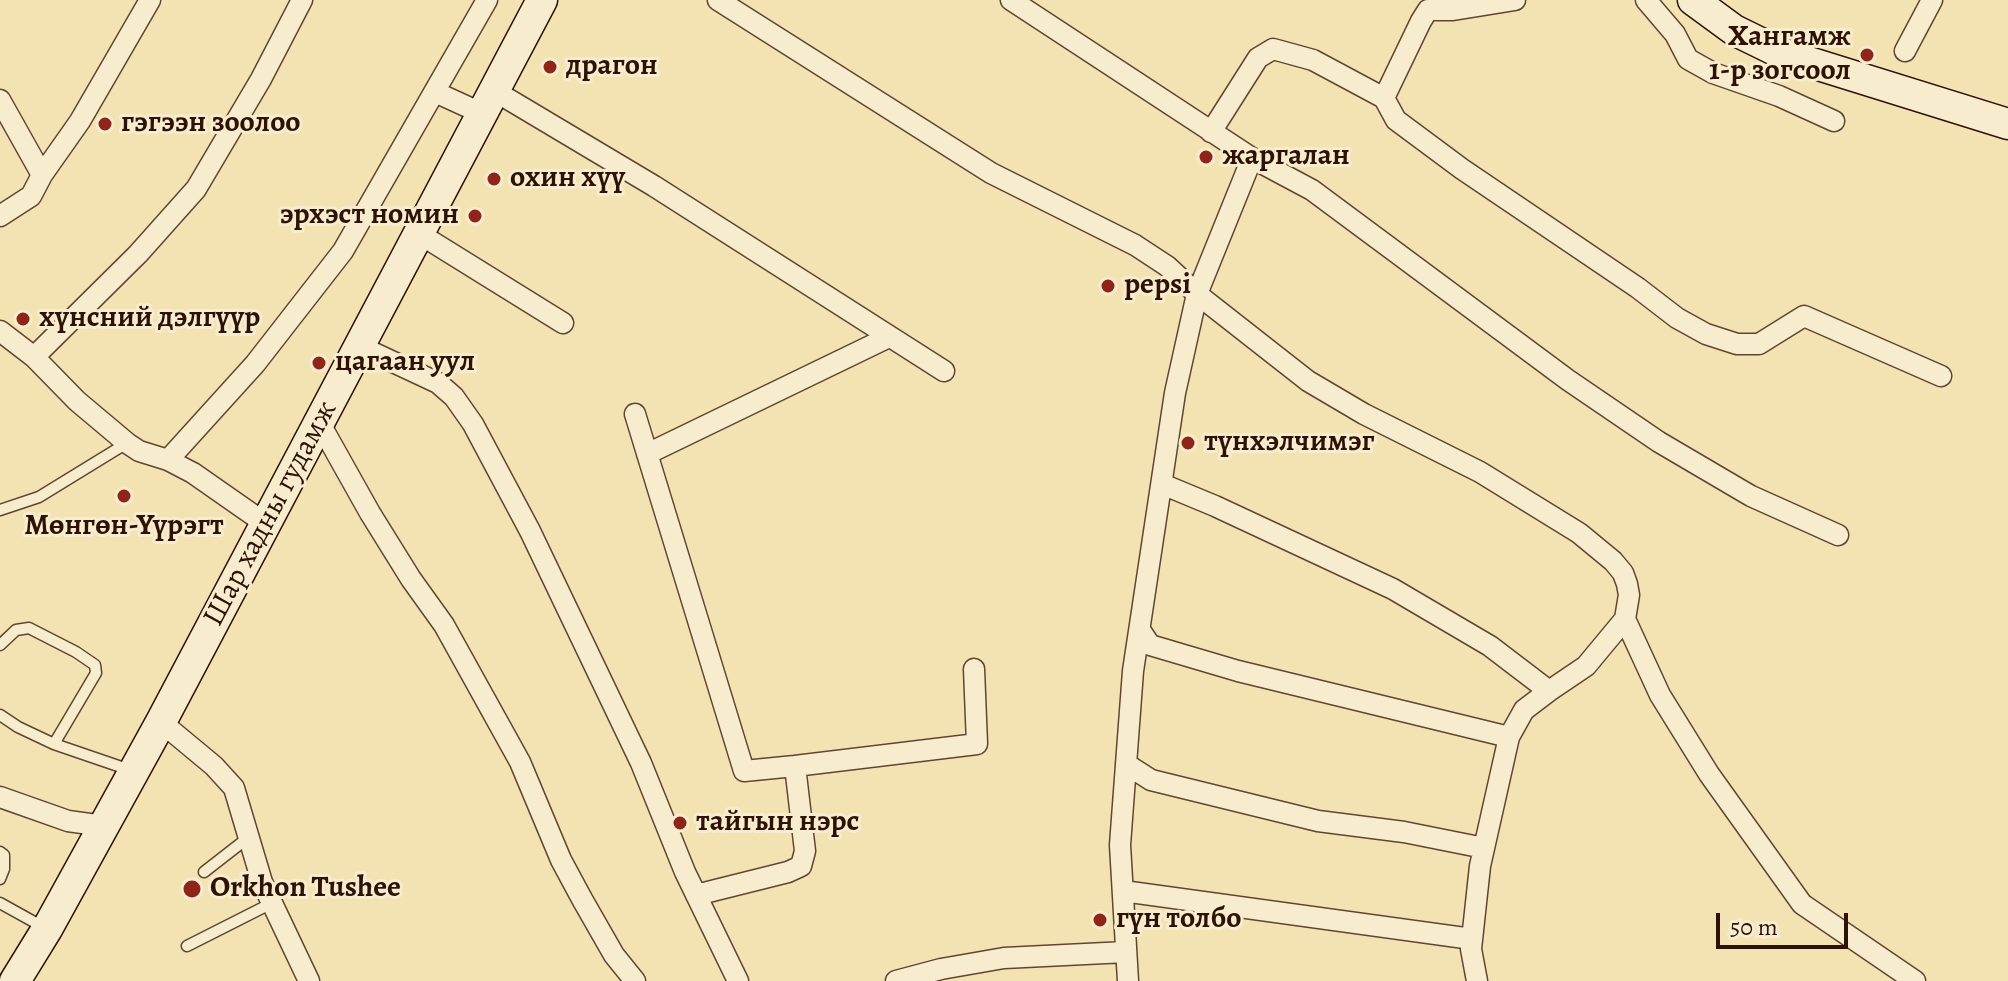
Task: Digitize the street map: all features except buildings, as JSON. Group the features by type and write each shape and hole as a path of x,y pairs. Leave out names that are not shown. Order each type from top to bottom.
{"main road":[{"name":"Шар хадны гудамж","path":"15,981 161,722 542,0"},
{"path":"1693,0 1734,30 1783,54 2008,124"}],"street":[{"path":"0,216 31,196 80,121 150,0"},
{"path":"34,357 138,254 196,189 261,79 302,0"},
{"path":"168,460 255,364 343,251 487,0"},
{"path":"718,0 991,173 1135,245 1167,266 1197,294 1308,381 1364,414 1469,466 1590,541 1623,573 1629,595 1625,619 1586,666 1524,710 1509,737 1484,848 1472,939 1477,981"},
{"path":"1011,0 1252,158 1312,190 1568,380 1659,442 1751,496 1838,535"},
{"path":"1384,98 1428,10 1453,10 1515,0"},
{"path":"1646,0 1675,34 1688,59 1713,73 1779,96 1834,121"},
{"path":"1905,51 1932,0"},
{"path":"1211,132 1258,58 1273,49 1313,60 1384,98 1396,120 1462,169 1677,318 1706,334 1737,344 1759,344 1804,316 1941,376"},
{"path":"435,92 487,101 654,186 944,371"},
{"path":"0,100 42,175"},
{"path":"1128,981 1120,845 1133,671 1175,393 1197,294 1252,158"},
{"path":"418,233 563,323"},
{"path":"0,331 34,357 77,401 127,443 193,473 266,524"},
{"path":"647,454 889,337"},
{"path":"359,346 438,383 454,397 473,424 530,531 641,763 696,895 738,981"},
{"path":"635,414 744,771 977,744 974,669"},
{"path":"319,422 395,553 444,625 520,762 561,860 614,955 635,981"},
{"path":"1162,484 1393,589 1490,646 1549,691"},
{"path":"1625,619 1638,652 1685,738 1802,904 1915,981"},
{"path":"1140,630 1150,645 1238,671 1509,737"},
{"path":"161,722 228,780 239,799 257,868 309,981"},
{"path":"1126,764 1151,780 1318,821 1404,832 1484,848"},
{"path":"696,895 774,877 801,866 805,851 795,766"},
{"path":"0,797 68,821 104,826"},
{"path":"1123,891 1472,939"},
{"path":"896,981 1004,958 1126,952"}],"lane":[{"path":"0,510 39,497 127,443"},
{"path":"0,645 16,630 29,628 95,665 96,673 54,744"},
{"path":"0,715 54,744 132,771"},
{"path":"204,872 249,837"},
{"path":"0,852 4,855 4,869 0,879"},
{"path":"187,946 274,902"},
{"path":"0,903 47,929"}],"place":[{"name":"Хангамж 1-р зогсоол","path":"1867,55"},
{"name":"драгон","path":"550,67"},
{"name":"гэгээн зоолоо","path":"105,124"},
{"name":"жаргалан","path":"1206,157"},
{"name":"охин хүү","path":"494,179"},
{"name":"эрхэст номин","path":"475,216"},
{"name":"pepsi","path":"1108,286"},
{"name":"хүнсний дэлгүүр","path":"23,319"},
{"name":"цагаан уул","path":"319,363"},
{"name":"түнхэлчимэг","path":"1188,443"},
{"name":"Мөнгөн-Үүрэгт","path":"124,496"},
{"name":"тайгын нэрс","path":"680,823"},
{"name":"Orkhon Tushee","path":"192,889"},
{"name":"гүн толбо","path":"1100,920"}]}
